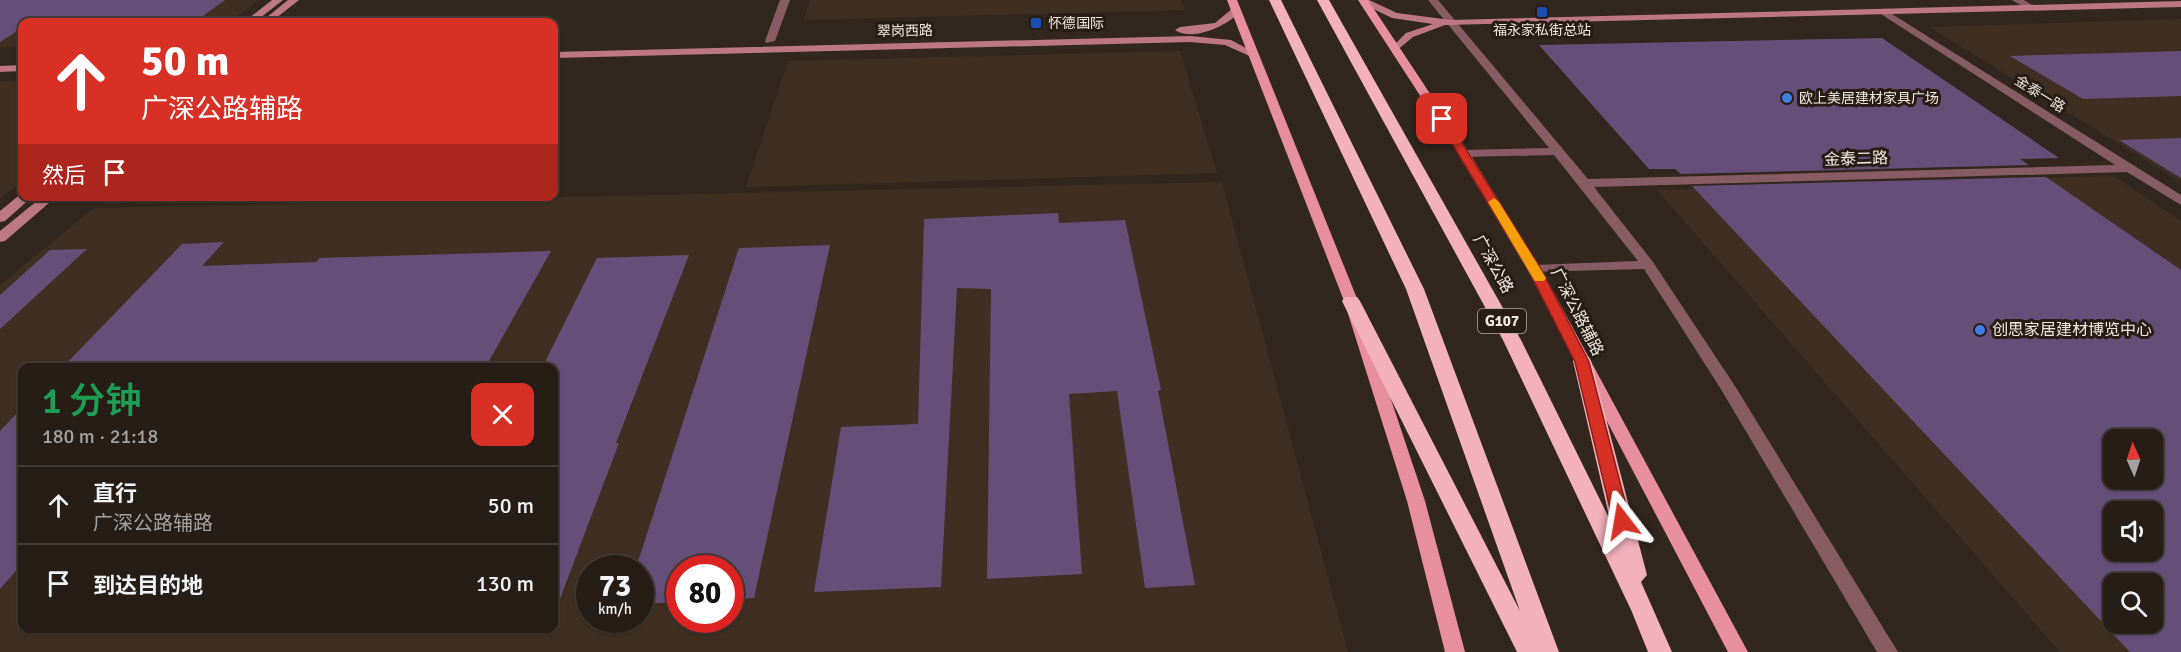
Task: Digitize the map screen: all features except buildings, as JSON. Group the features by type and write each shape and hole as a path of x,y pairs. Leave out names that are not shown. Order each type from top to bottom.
{"highway":[{"path":"1275,0 1415,289 1547,652"},
{"name":"广深公路","path":"1323,0 1512,340 1644,612 1660,652"},
{"path":"1351,301 1529,652"},
{"path":"1582,362 1644,612"}],"main road":[{"path":"254,18 278,0"},
{"path":"271,18 294,0"},
{"path":"1363,1 1395,15 1451,23 2181,4"},
{"name":"广深公路辅路","path":"1363,1 1464,154 1534,269 1738,652"},
{"path":"1234,5 1351,301 1416,501 1455,652"},
{"name":"翠岗西路","path":"558,55 1140,36 1208,28 1232,18 1234,5"},
{"path":"1396,48 1400,41 1411,35 1451,23"},
{"name":"翠岗西路","path":"558,46 1140,36 1208,40 1241,47 1254,55"},
{"path":"0,60 18,60"},
{"path":"0,69 18,68"},
{"path":"0,218 21,201"},
{"path":"0,238 45,201"}],"street":[{"path":"770,41 785,0"},
{"path":"1433,0 1584,183 1648,265 1721,376 1888,652"},
{"path":"2017,0 2032,8"},
{"name":"金泰一路","path":"1884,12 2181,201"},
{"path":"1464,154 1558,151"},
{"name":"金泰二路","path":"1584,183 2128,168"},
{"path":"1534,269 1648,265"}],"shaded area":[{"path":"0,0 259,0 235,18 18,18 18,47 0,47"},
{"path":"810,0 1181,0 1185,10 803,20"},
{"path":"2181,19 2181,182 1929,27"},
{"path":"1180,51 1217,173 746,187 788,61"},
{"path":"0,81 18,81 18,185 0,198"},
{"name":"创思家居建材博览中心","path":"2114,176 2181,221 2181,652 2060,652 1657,190"},
{"path":"1222,182 1348,652 0,652 0,285 94,208 398,201 558,201 558,197"}],"slow traffic":[{"path":"1494,202 1539,278"}],"place":[{"name":"福永家私街总站","path":"1542,12"},
{"name":"怀德国际","path":"1036,23"},
{"name":"欧上美居建材家具广场","path":"1787,98"},
{"name":"创思家居建材博览中心","path":"1980,330"}],"route":[{"path":"1442,119 1534,269 1582,362 1622,521"}]}
